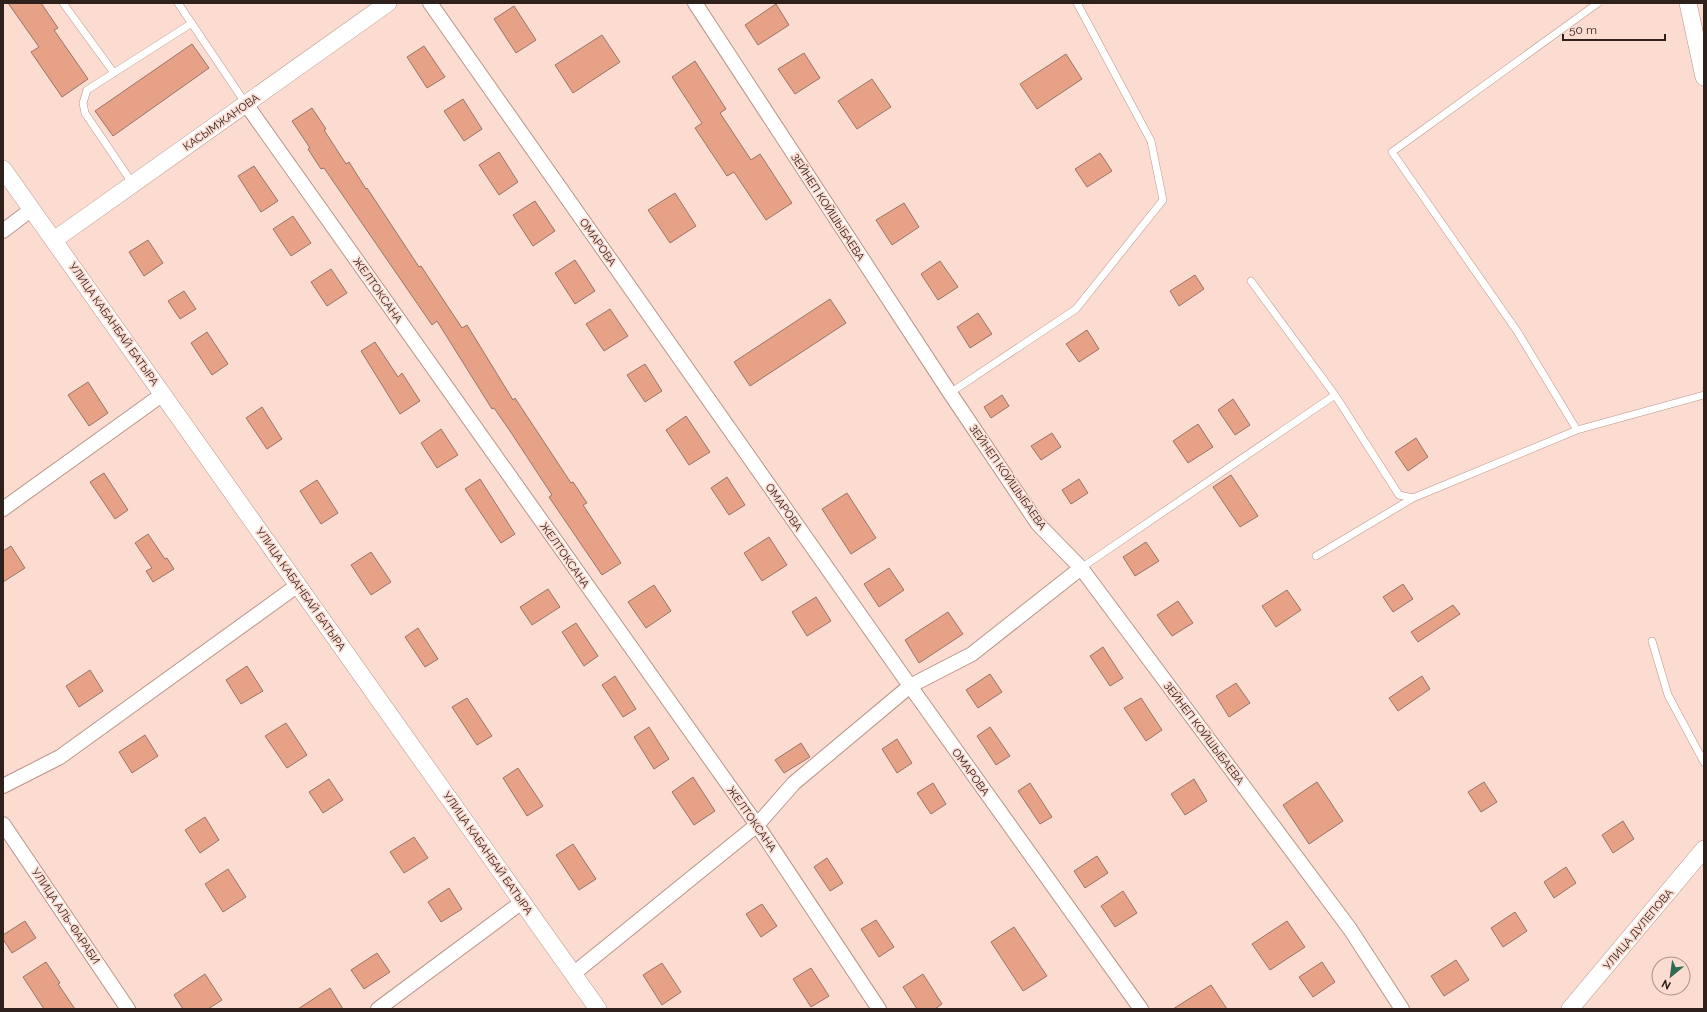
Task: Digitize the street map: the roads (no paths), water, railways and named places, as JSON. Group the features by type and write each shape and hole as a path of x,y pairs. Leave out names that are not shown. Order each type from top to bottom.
{"street":[{"name":"КАСЫМЖАНОВА","path":"54,240 388,3"},
{"name":"ОМАРОВА","path":"430,3 910,686 1142,1009"},
{"name":"ЗЕЙНЕП КОЙШЫБАЕВА","path":"695,3 950,393 1038,524 1081,568 1350,928 1402,1009"},
{"path":"1688,3 1704,77"},
{"name":"ЖЕЛТОКСАНА","path":"246,104 757,825 879,1009"},
{"name":"УЛИЦА КАБАНБАЙ БАТЫРА","path":"3,169 598,1009"},
{"path":"3,231 32,209"},
{"path":"3,509 163,394"},
{"path":"573,974 757,825 794,784 910,686 972,654 1081,568"},
{"path":"3,786 60,757 298,585"},
{"name":"УЛИЦА АЛЬ-ФАРАБИ","path":"3,824 128,1009"},
{"name":"УЛИЦА ДУЛЕПОВА","path":"1570,1009 1704,849"},
{"path":"378,1009 522,902"}],"lane":[{"path":"63,3 114,73"},
{"path":"178,3 246,104"},
{"path":"950,393 1076,309 1163,200 1151,141 1077,3"},
{"path":"1577,430 1517,331 1392,152 1598,3"},
{"path":"133,184 85,113 83,103 87,90 192,23"},
{"path":"1251,281 1335,395 1399,495 1413,498"},
{"path":"1081,568 1335,395"},
{"path":"1316,556 1413,498 1577,430 1704,395"},
{"path":"1652,641 1668,694 1704,762"}]}
